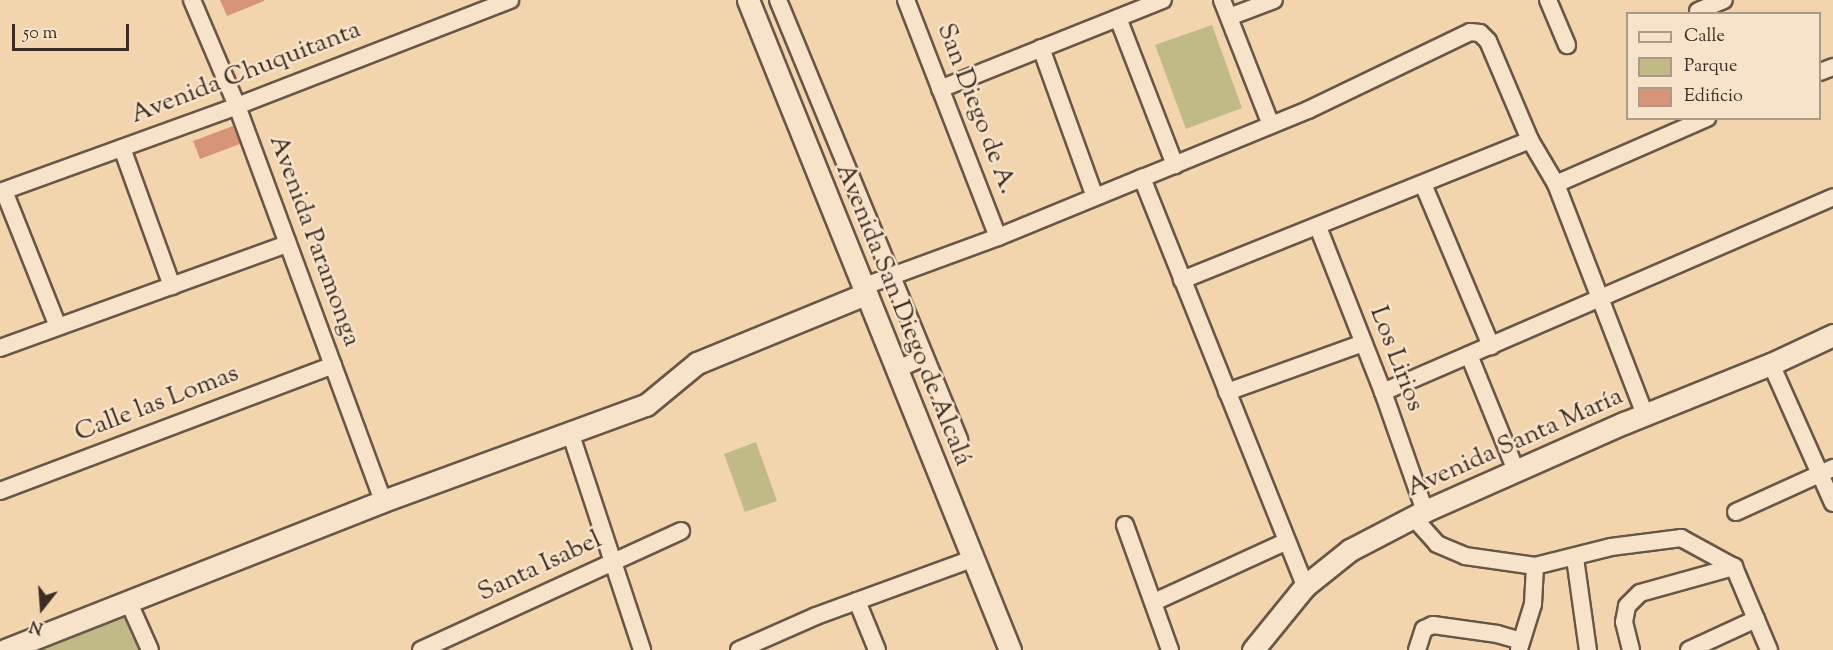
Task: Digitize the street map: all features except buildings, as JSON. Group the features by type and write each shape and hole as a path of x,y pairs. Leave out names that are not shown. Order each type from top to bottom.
{"street":[{"name":"Avenida Paramonga","path":"192,0 237,106 383,501"},
{"name":"Avenida Chuquitanta","path":"2,191 237,106 510,0"},
{"name":"Avenida San Diego de Alcalá","path":"748,0 863,291 1010,650"},
{"name":"Avenida San Diego de Alcalá","path":"778,0 959,440"},
{"name":"San Diego de A.","path":"906,0 998,237"},
{"path":"940,88 1163,0"},
{"path":"1222,0 1272,125"},
{"path":"1229,17 1274,0"},
{"path":"1548,0 1568,45"},
{"path":"1696,8 1724,0"},
{"path":"1118,18 1175,165"},
{"path":"17,648 383,501 646,405 697,363 863,291 890,276 998,237 1272,125 1470,32 1480,33 1488,41 1530,140 1556,184 1645,415"},
{"path":"1041,48 1095,197"},
{"path":"1556,184 1702,120"},
{"path":"1182,280 1530,140"},
{"path":"122,148 172,286"},
{"path":"1142,178 1305,586"},
{"path":"1423,184 1491,346"},
{"path":"2,191 58,327"},
{"path":"1383,392 1600,300 1833,197"},
{"name":"Los Lirios","path":"1318,227 1383,392 1419,514"},
{"path":"0,348 288,244"},
{"name":"Avenida Santa María","path":"1253,650 1305,586 1350,550 1419,514 1645,415 1771,364 1833,335"},
{"path":"1227,392 1363,342"},
{"path":"1469,355 1516,471"},
{"path":"896,370 924,357"},
{"path":"1771,364 1827,471 1833,502"},
{"name":"Calle las Lomas","path":"0,491 333,365"},
{"path":"570,432 642,650"},
{"path":"1736,512 1827,471"},
{"path":"1419,514 1437,544 1466,556 1535,566 1575,558 1611,547 1682,538 1734,567 1769,650"},
{"path":"1125,525 1170,650"},
{"name":"Santa Isabel","path":"421,650 681,531"},
{"path":"1154,602 1287,541"},
{"path":"1575,558 1588,650"},
{"path":"739,650 857,601 972,559"},
{"path":"1417,650 1424,628 1433,625 1497,634 1520,645 1533,604 1535,566"},
{"path":"1631,650 1624,622 1627,606 1640,593 1734,567"},
{"path":"857,601 877,650"},
{"path":"129,603 150,650"},
{"path":"1689,650 1756,620"}],"green space":[{"path":"1212,25 1242,108 1186,129 1155,45"},
{"path":"756,442 777,501 745,512 724,454"},
{"path":"125,611 143,650 32,650"}]}
